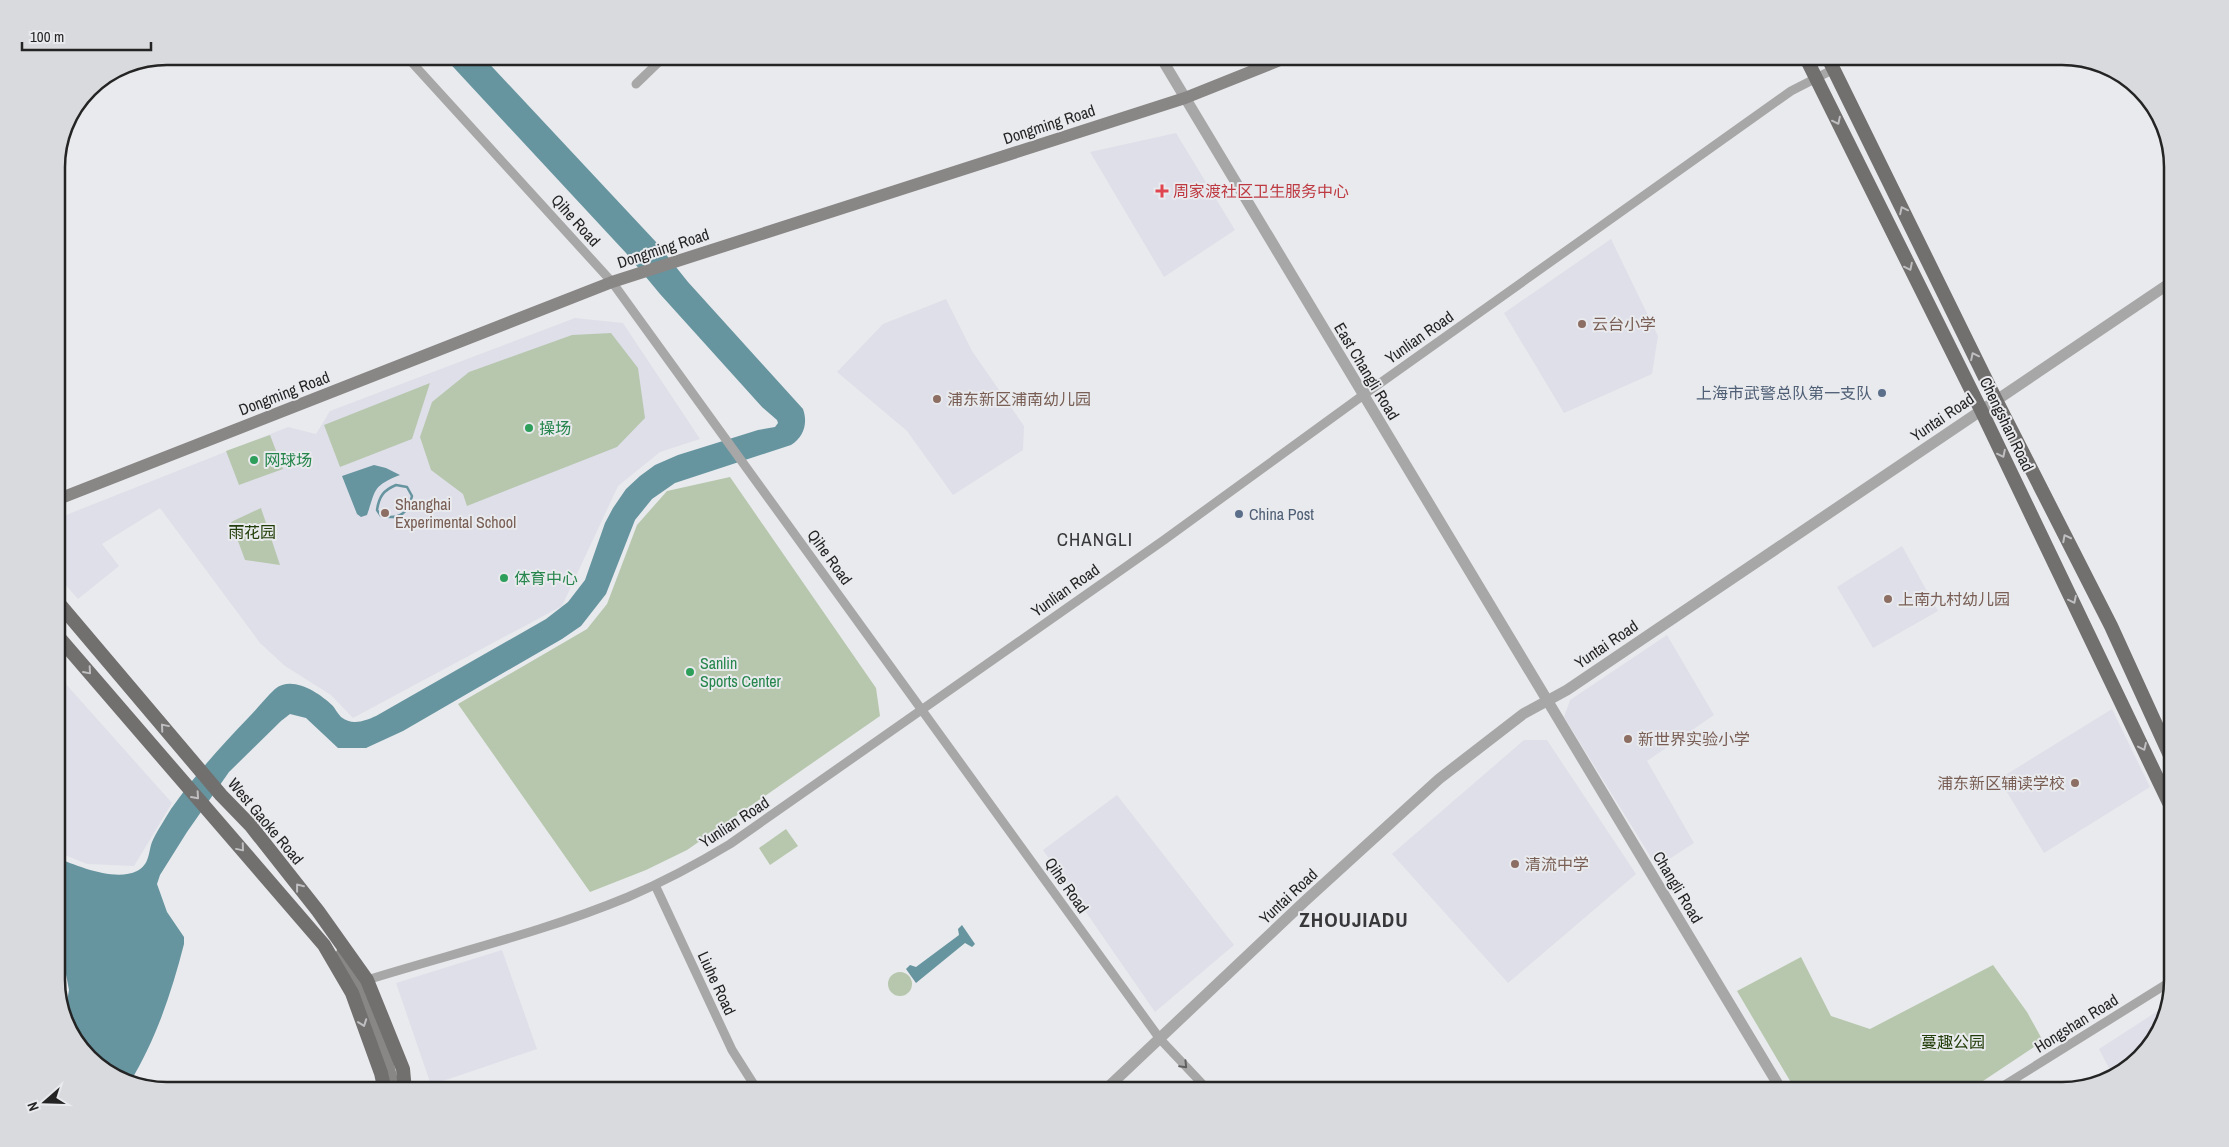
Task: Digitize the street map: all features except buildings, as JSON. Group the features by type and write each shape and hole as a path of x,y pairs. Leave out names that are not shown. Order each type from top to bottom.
{"main road":[{"name":"Dongming Road","path":"65,496 612,282 1185,98 1268,65"},
{"name":"Chengshan Road","path":"1809,65 1981,410 2164,792"},
{"name":"Chengshan Road","path":"1832,65 1996,400 2111,626 2164,742"},
{"name":"West Gaoke Road","path":"65,611 195,765 251,826 367,980 403,1069 404,1082"},
{"path":"65,644 324,945 352,994 383,1082"},
{"path":"328,926 364,996 392,1082"}],"street":[{"name":"Qihe Road","path":"414,65 612,282 1160,1039 1201,1082"},
{"path":"636,84 656,65"},
{"name":"East Changli Road","path":"1165,65 1546,701"},
{"name":"Yunlian Road","path":"367,980 572,918 655,885 730,844 923,710 1362,396 1576,246 1790,91 1834,69"},
{"name":"Yuntai Road","path":"1114,1082 1318,889 1439,779 1523,714 1567,690 2164,286"},
{"name":"Changli Road","path":"1546,701 1777,1082"},
{"name":"Liuhe Road","path":"655,885 732,1050 752,1082"},
{"name":"Hongshan Road","path":"2010,1082 2164,986"}],"shaded area":[{"name":"周家渡社区卫生服务中心","path":"1176,133 1235,230 1164,277 1090,152"},
{"name":"云台小学","path":"1611,239 1658,336 1652,374 1564,413 1504,313"},
{"name":"浦东新区浦南幼儿园","path":"946,299 972,351 1024,426 1023,450 953,495 907,431 837,372 883,324"},
{"name":"Shanghai Experimental School","path":"575,318 623,323 700,439 660,452 618,486 562,606 353,718 331,695 285,666 260,643 160,508 102,544 119,566 78,599 65,584 65,515 288,427 316,434 330,411"},
{"name":"上南九村幼儿园","path":"1902,546 1938,611 1873,648 1837,587"},
{"name":"新世界实验小学","path":"1667,635 1714,715 1647,761 1694,843 1657,867 1564,717 1570,700"},
{"path":"65,683 172,803 134,866 87,864 65,855"},
{"name":"浦东新区辅读学校","path":"2112,709 2150,787 2044,853 1999,779"},
{"name":"清流中学","path":"1524,740 1547,740 1636,874 1508,983 1392,854"},
{"path":"1117,795 1234,945 1155,1012 1043,850"},
{"path":"502,950 537,1049 440,1082 430,1082 396,983"},
{"path":"2160,1010 2147,1037 2119,1065 2110,1070 2099,1049"}],"green space":[{"name":"操场","path":"611,333 638,368 645,418 617,447 467,506 463,494 431,470 420,437 432,402 469,372 572,335"},
{"path":"430,383 412,439 340,467 324,425"},
{"name":"网球场","path":"270,435 283,469 239,485 226,451"},
{"name":"Sanlin Sports Center","path":"730,477 876,688 880,716 687,850 646,870 590,892 458,704 587,629 607,604 637,525 667,491"},
{"name":"雨花园","path":"261,508 280,565 245,560 231,522"},
{"path":"786,829 798,846 770,865 759,848"},
{"name":"蔓趣公园","path":"1801,957 1831,1016 1870,1029 1993,965 2027,1012 2043,1041 1982,1082 1791,1082 1737,991"},
{"path":"900,972 909,975 912,984 909,993 900,996 891,993 888,984 891,975"}],"water":[{"path":"451,65 490,65 656,242 688,282 803,409 804,429 799,438 791,445 675,483 652,499 635,520 606,594 581,626 562,639 403,731 366,748 338,748 306,718 290,714 281,721 229,772 187,832 160,875 157,884 167,912 184,937 184,944 155,1032 133,1076 110,1065 82,1037 70,1013 67,1001 69,990 65,969 65,861 86,869 108,874 128,874 137,871 146,862 152,842 171,809 198,773 275,689 289,684 305,687 326,700 345,720 363,721 376,716 546,619 568,602 585,580 605,523 613,508 626,489 655,465 678,455 758,430 775,427 778,423 660,294 626,253"},
{"path":"374,465 386,468 400,475 384,482 376,490 367,515 361,517 357,514 342,476"},
{"path":"962,925 975,944 972,947 965,943 916,983 906,969 910,965 916,967 959,935 958,929"}],"waterway":[{"path":"396,485 407,487 412,496 408,507 398,516 381,516 377,510 379,501 385,491 396,485"}],"place":[{"name":"周家渡社区卫生服务中心","path":"1162,191"},
{"name":"云台小学","path":"1582,324"},
{"name":"上海市武警总队第一支队","path":"1882,393"},
{"name":"浦东新区浦南幼儿园","path":"937,399"},
{"name":"操场","path":"529,428"},
{"name":"网球场","path":"254,460"},
{"name":"Shanghai Experimental School","path":"385,513"},
{"name":"China Post","path":"1239,514"},
{"name":"体育中心","path":"504,578"},
{"name":"上南九村幼儿园","path":"1888,599"},
{"name":"Sanlin Sports Center","path":"690,672"},
{"name":"新世界实验小学","path":"1628,739"},
{"name":"浦东新区辅读学校","path":"2075,783"},
{"name":"清流中学","path":"1515,864"}],"district":[{"name":"CHANGLI","path":"1095,539"},
{"name":"ZHOUJIADU","path":"1354,919"}]}
